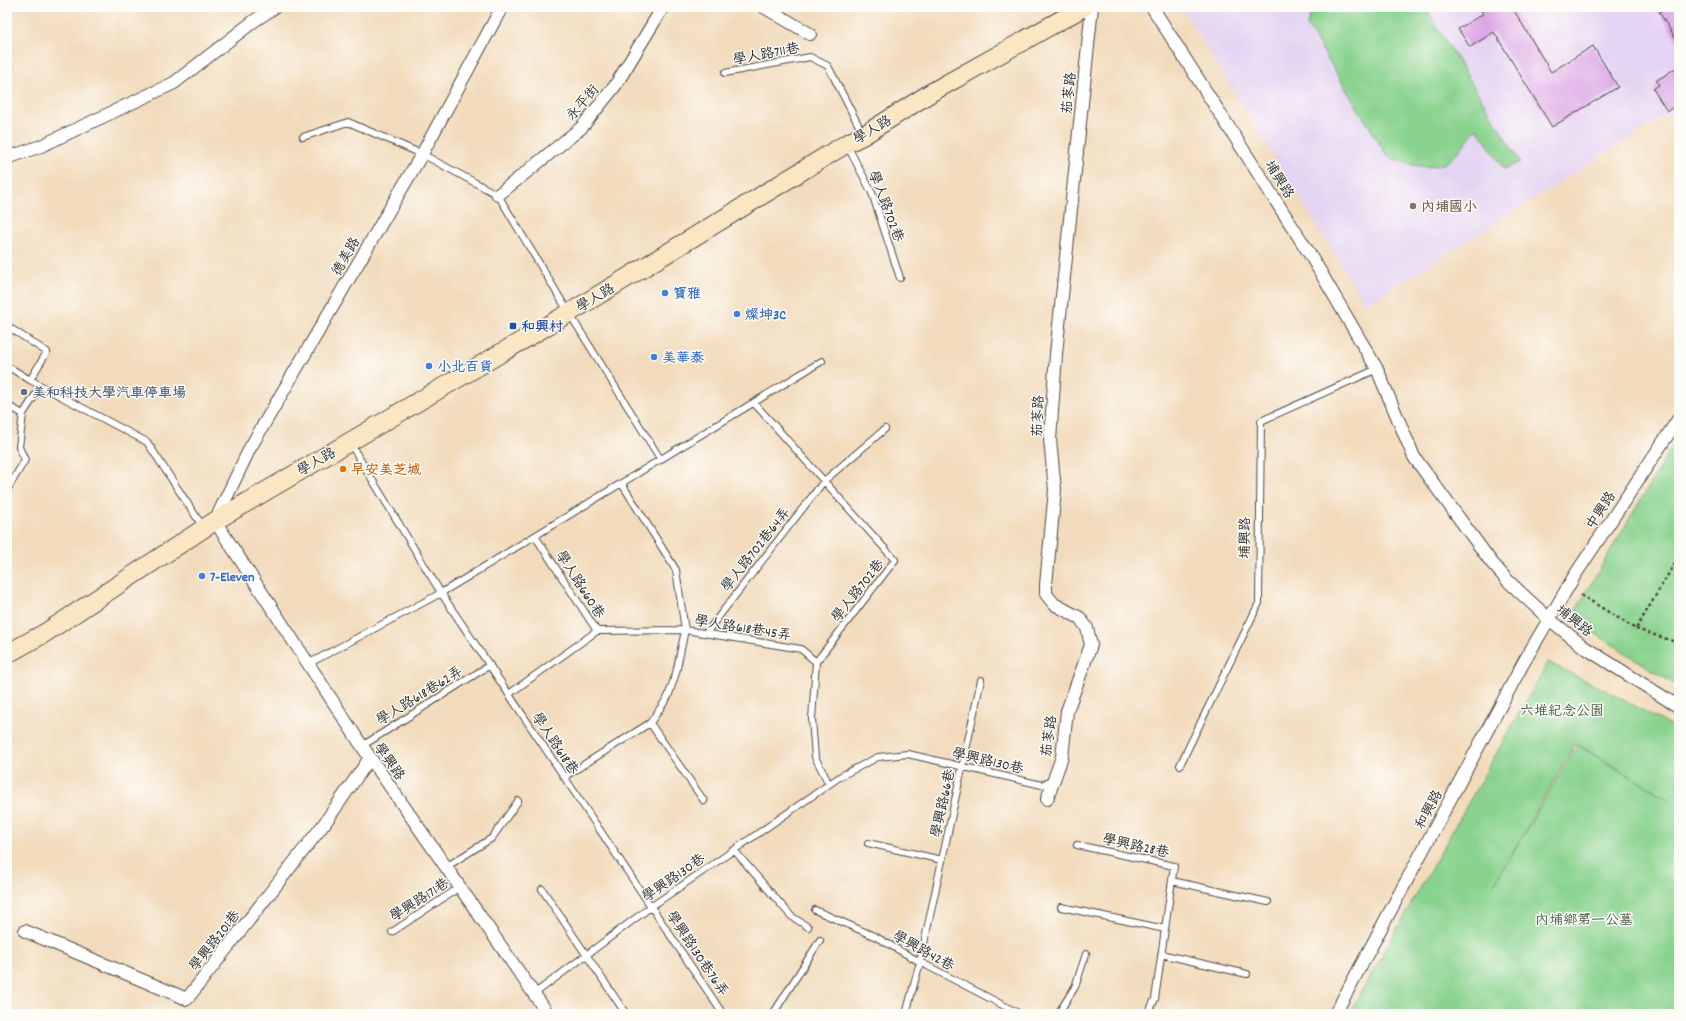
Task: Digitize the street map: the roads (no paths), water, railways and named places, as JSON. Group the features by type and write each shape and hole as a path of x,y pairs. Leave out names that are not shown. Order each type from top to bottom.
{"main road":[{"name":"學人路","path":"7,654 44,633 209,524 569,313 846,144 864,135 932,92 1084,7"}],"street":[{"path":"7,158 42,146 174,83 254,21 275,7"},
{"name":"德美路","path":"209,524 250,448 422,154 502,7"},
{"name":"永平街","path":"498,195 581,128 615,86 663,7"},
{"path":"764,7 810,34"},
{"name":"茄苳路","path":"1047,799 1062,757 1067,711 1091,645 1088,628 1080,618 1054,604 1046,594 1046,585 1055,490 1050,440 1056,354 1092,7"},
{"name":"埔興路","path":"1152,7 1311,256 1377,370 1414,457 1492,563 1508,581 1549,619 1584,647 1679,707"},
{"name":"中興路","path":"1549,619 1575,575 1679,418"},
{"name":"學興路","path":"209,524 308,664 370,758 548,1014"},
{"name":"和興路","path":"1335,1014 1525,660 1549,619"},
{"name":"學興路201巷","path":"25,931 187,999 324,824 370,758"}],"lane":[{"name":"學人路711巷","path":"725,73 810,57 828,66 864,135"},
{"path":"303,138 348,122 422,154 498,195 569,313 661,460"},
{"name":"學人路702巷","path":"846,144 872,193 900,278"},
{"path":"7,326 47,352 30,380"},
{"path":"308,664 441,593 822,362"},
{"path":"7,366 40,386 148,442 209,524"},
{"name":"埔興路","path":"1180,765 1259,603 1261,421 1377,370"},
{"path":"7,490 25,460 19,447 23,414 40,386"},
{"name":"學人路702巷","path":"754,403 895,560 816,662"},
{"path":"7,405 23,414"},
{"path":"824,480 886,429"},
{"name":"學人路618巷","path":"349,442 441,593 652,906"},
{"name":"學人路702巷64弄","path":"706,633 824,480"},
{"path":"564,777 650,723 668,697 676,673 685,630 676,570 622,484"},
{"name":"學人路660巷","path":"535,536 597,631 685,630"},
{"name":"學人路618巷45弄","path":"685,630 801,649 816,662"},
{"path":"509,694 597,631"},
{"path":"816,662 812,719 815,757 829,784"},
{"name":"學人路618巷62弄","path":"362,746 490,665"},
{"name":"學興路66巷","path":"906,1014 920,962 981,680"},
{"path":"650,723 704,801"},
{"name":"學興路130巷","path":"534,994 652,906 829,784 878,757 908,754 1042,785 1054,780"},
{"path":"446,867 492,838 518,801"},
{"name":"學興路66巷","path":"868,843 942,860"},
{"name":"學興路28巷","path":"1077,845 1174,866 1154,999 1148,1014"},
{"path":"734,850 792,916 808,928"},
{"path":"1172,881 1268,902"},
{"name":"學興路171巷","path":"392,932 460,887"},
{"path":"542,889 626,1014"},
{"name":"學興路130巷76弄","path":"652,906 724,1014"},
{"path":"1061,907 1165,929"},
{"name":"學興路42巷","path":"815,910 876,937 920,962 1020,1014"},
{"path":"773,1014 820,940"},
{"path":"1058,1014 1075,987 1086,954"},
{"path":"1161,954 1247,974"}],"place":[{"name":"內埔國小","path":"1413,206"},
{"name":"寶雅","path":"665,293"},
{"name":"燦坤3C","path":"737,314"},
{"name":"和興村","path":"513,326"},
{"name":"美華泰","path":"654,357"},
{"name":"小北百貨","path":"429,366"},
{"name":"美和科技大學汽車停車場","path":"24,392"},
{"name":"早安美芝城","path":"343,469"},
{"name":"7-Eleven","path":"202,576"}],"park label":[{"name":"六堆紀念公園","path":"1562,710"},
{"name":"內埔鄉第一公墓","path":"1584,919"}]}
